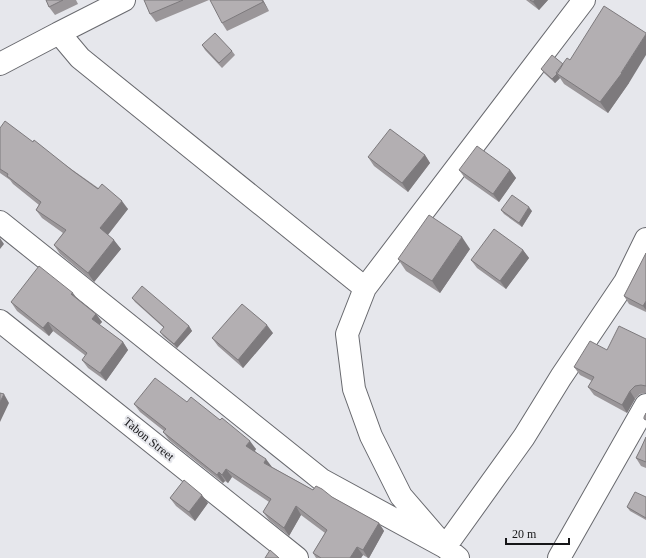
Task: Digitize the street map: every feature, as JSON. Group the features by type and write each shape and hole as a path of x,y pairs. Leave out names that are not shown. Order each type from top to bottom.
{"street":[{"path":"0,64 124,0"},
{"path":"451,553 401,496 372,436 354,389 347,334 365,288 584,0"},
{"path":"59,33 80,58 365,288"},
{"path":"0,222 322,480 451,553"},
{"path":"451,553 561,377 625,282 646,239"},
{"name":"Tabon Street","path":"0,321 298,558"},
{"path":"559,558 646,405"}],"building":[{"path":"46,0 63,0 49,7"},
{"path":"144,0 183,0 150,14"},
{"path":"210,0 262,0 263,2 222,23"},
{"path":"604,6 646,34 622,73 600,102 556,73 567,58 570,60"},
{"path":"215,33 232,51 219,63 202,45"},
{"path":"552,55 563,64 552,79 541,69"},
{"path":"5,121 33,142 34,140 98,189 102,184 122,201 100,228 114,240 88,273 54,245 66,230 36,210 41,202 0,169 0,128"},
{"path":"390,129 425,155 402,183 368,157"},
{"path":"477,146 510,170 493,194 459,170"},
{"path":"512,195 529,207 519,223 501,210"},
{"path":"429,215 462,237 432,281 398,259"},
{"path":"494,229 523,250 500,281 471,260"},
{"path":"646,253 646,301 643,306 624,296"},
{"path":"39,266 73,293 71,294 96,314 92,319 123,342 100,373 82,360 87,353 48,322 43,328 11,302"},
{"path":"142,286 189,326 174,344 160,332 164,327 132,298"},
{"path":"242,304 267,325 238,360 212,338"},
{"path":"619,326 646,339 646,386 635,386 630,391 622,405 588,387 594,377 574,367 590,341 607,350"},
{"path":"155,378 187,402 191,397 220,420 222,418 250,441 246,446 266,459 264,463 313,490 316,486 322,489 332,497 379,523 363,550 357,547 350,558 321,558 313,553 327,530 296,506 284,528 263,512 271,499 226,469 222,475 219,472 217,475 163,432 166,429 134,404"},
{"path":"0,393 4,394 0,402"},
{"path":"646,437 646,462 636,458"},
{"path":"184,480 202,495 189,512 170,498"},
{"path":"635,492 646,497 646,518 627,507"},
{"path":"270,550 279,558 265,558"}]}
